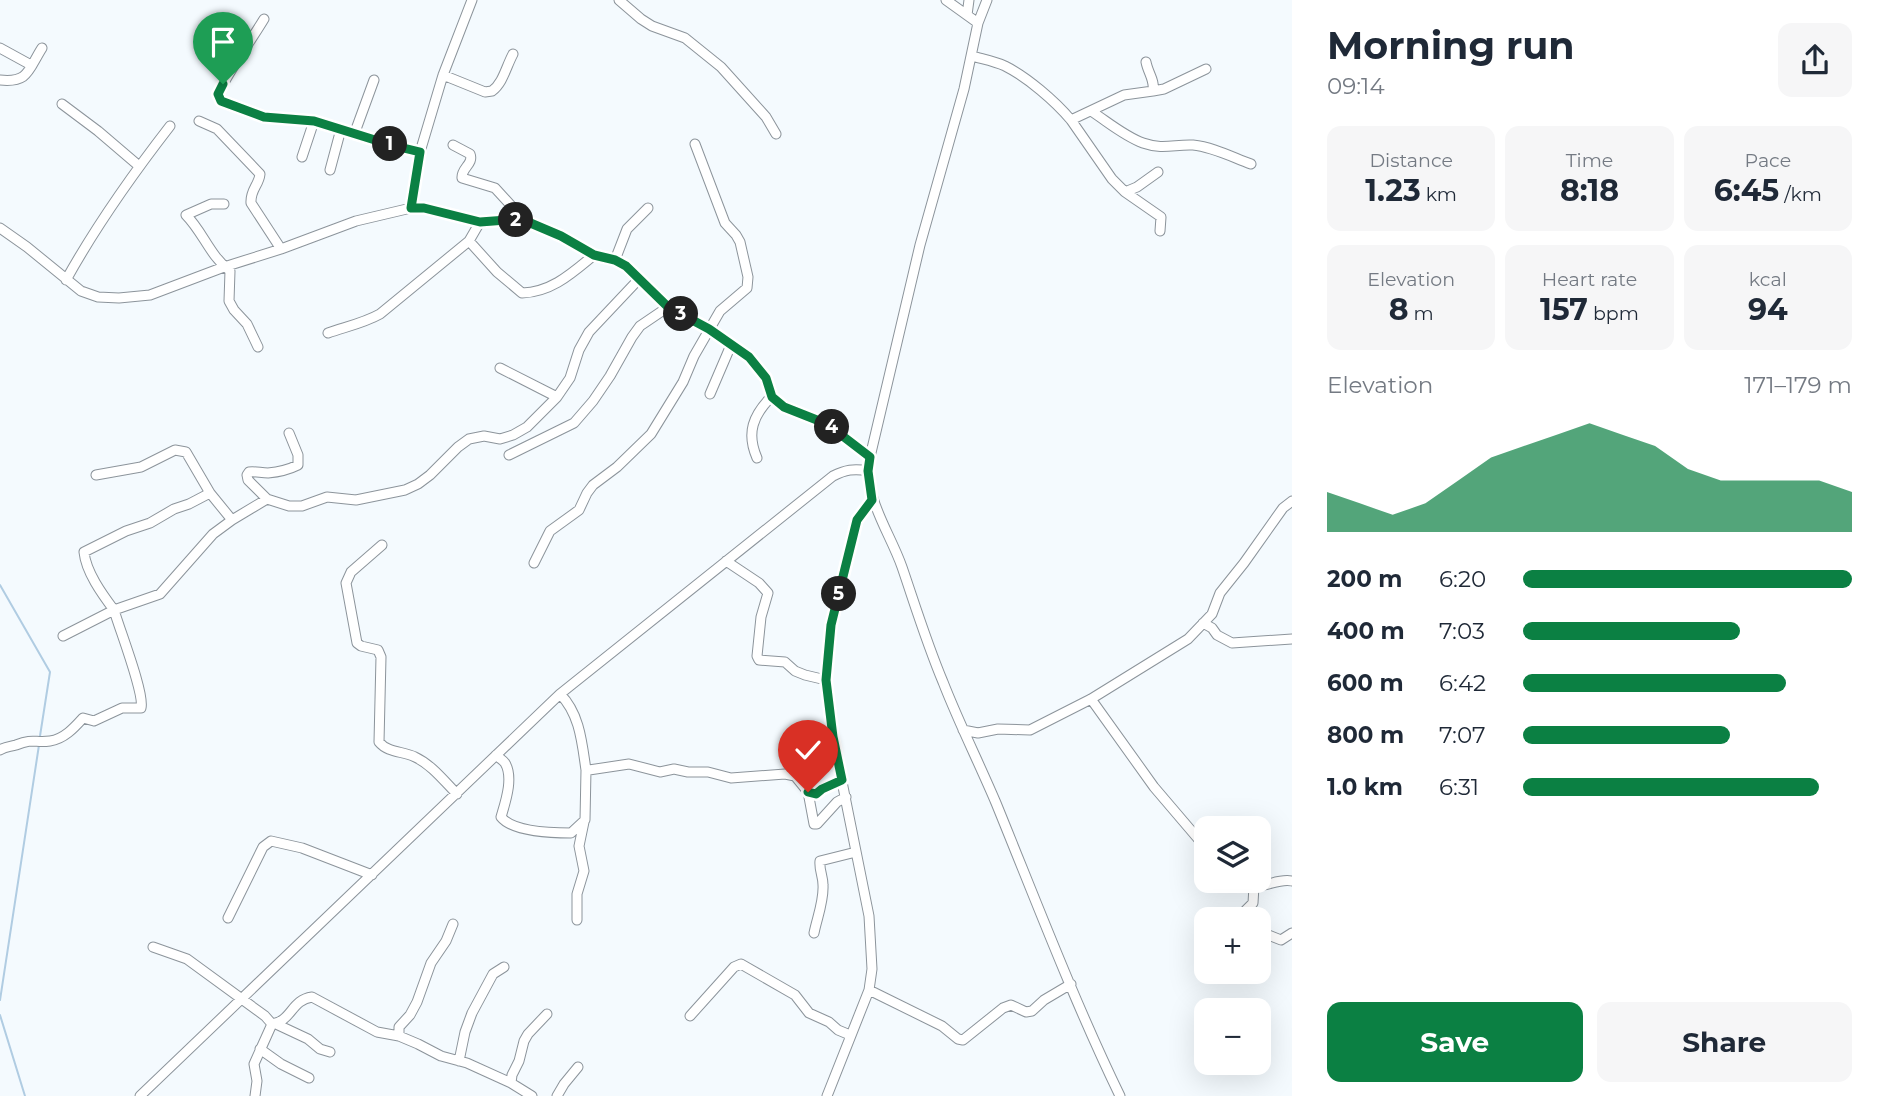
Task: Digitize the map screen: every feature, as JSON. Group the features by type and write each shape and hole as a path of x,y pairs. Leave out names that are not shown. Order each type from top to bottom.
{"street":[{"path":"411,208 420,152 443,75 472,0"},
{"path":"619,0 652,26 685,38 721,67 766,117 776,134"},
{"path":"946,0 978,23"},
{"path":"967,15 970,0"},
{"path":"987,0 978,23 941,175 920,245 868,471 872,500 896,550 942,680 1120,1096"},
{"path":"264,19 233,64 218,94 221,101 264,117 314,121 420,152"},
{"path":"0,48 31,65"},
{"path":"0,80 17,80 27,74 42,48"},
{"path":"443,75 485,92 492,91 501,81 513,54"},
{"path":"972,55 1005,66 1063,111 1112,179 1125,192 1161,217 1160,231"},
{"path":"1146,62 1154,82 1153,91"},
{"path":"1071,120 1125,95 1164,89 1206,69"},
{"path":"355,132 374,80"},
{"path":"62,104 139,166"},
{"path":"1091,111 1142,143 1168,148 1191,145 1210,148 1251,164"},
{"path":"199,121 217,130 260,174 250,195 251,203 281,249"},
{"path":"302,157 314,121"},
{"path":"66,280 84,246 170,126"},
{"path":"330,170 341,129"},
{"path":"534,563 550,531 579,510 593,485 617,467 651,434 683,382 694,356 723,307 747,288 748,277 740,242 725,223 695,144"},
{"path":"453,145 472,157 462,177 495,188 521,219"},
{"path":"1125,192 1158,172"},
{"path":"224,204 211,204 186,215 195,223 208,245 230,271 229,301 247,324 258,347"},
{"path":"0,228 81,291 98,297 119,298 150,296 356,221 411,208 424,208 480,222 521,219 561,236 594,255 626,266 668,307 709,329 749,357 766,378 772,397 784,407 827,424 870,457"},
{"path":"615,260 627,229 648,208"},
{"path":"328,333 380,314 470,241 480,222"},
{"path":"470,241 497,272 522,293 532,293 561,282 594,255"},
{"path":"289,433 298,455 298,465 287,470 266,473 254,471 247,475 248,480 267,499 276,503 302,506 327,497 356,500 405,490 430,475 469,439 484,436 500,439 527,427 557,397 570,378 579,350 589,332 639,279"},
{"path":"509,455 574,423 593,401 640,326 668,307"},
{"path":"710,394 731,345"},
{"path":"500,368 557,397"},
{"path":"757,458 752,446 752,428 757,415 772,397"},
{"path":"96,475 141,467 175,450 181,450 186,452 210,494 232,520"},
{"path":"140,1096 560,694 833,476 845,470 868,471"},
{"path":"0,750 29,740 52,741 70,732 83,718 94,720 122,708 141,708 138,683 114,610 89,569 84,552 210,494"},
{"path":"63,636 114,610 160,594 213,534 267,499"},
{"path":"827,1096 869,990 872,969 869,916 833,737 826,680 831,625 857,520 872,500"},
{"path":"963,730 978,733 998,729 1030,730 1091,699 1188,639 1212,614 1220,593 1283,508 1292,501"},
{"path":"382,545 351,572 346,586 358,643 378,650 381,657 379,742 383,747 413,756 428,765 457,794"},
{"path":"726,561 759,583 768,593 761,617 757,656 759,660 785,662 795,671 826,680"},
{"path":"1203,623 1232,643 1292,639"},
{"path":"560,694 573,712 582,735 586,770 584,820 579,846 584,871 577,894 577,920"},
{"path":"1091,699 1154,787 1194,834"},
{"path":"496,755 505,763 508,772 507,794 501,817 506,823 520,828 571,833 584,820"},
{"path":"586,770 629,764 660,772 674,769 708,772 731,778 785,774 795,776 808,792 814,824 846,797"},
{"path":"808,792 816,794 842,780"},
{"path":"228,918 263,847 271,841 302,848 372,874"},
{"path":"814,933 823,884 820,861 856,852"},
{"path":"1271,883 1292,881"},
{"path":"399,1037 398,1027 410,1015 417,1002 432,963 453,924"},
{"path":"1271,936 1281,940 1292,933"},
{"path":"153,947 187,958 274,1024 330,1052"},
{"path":"690,1016 734,967 741,964 795,995 809,1013 850,1035"},
{"path":"459,1061 464,1032 472,1013 492,974 504,967"},
{"path":"869,990 942,1026 963,1040 1003,1007 1011,1005 1026,1012 1032,1011 1044,1000 1071,984"},
{"path":"255,1096 257,1081 254,1064 274,1024 284,1020 303,998 312,997 377,1032 418,1044 441,1056 511,1083 532,1096"},
{"path":"511,1083 524,1041 547,1014"},
{"path":"260,1049 281,1064 309,1078"},
{"path":"557,1096 578,1067"}],"waterway":[{"path":"0,585 50,672 40,736"},
{"path":"0,1000 39,745"},
{"path":"0,1015 25,1096"}],"route":[{"path":"223,84 218,94 221,101 250,113 264,117 314,121 420,152 411,208 424,208 480,222 521,219 561,236 594,255 626,266 668,307 709,329 749,357 766,378 772,397 784,407 827,424 870,457 868,471 872,500 857,520 831,625 826,680 842,780 816,794 808,792"}]}
